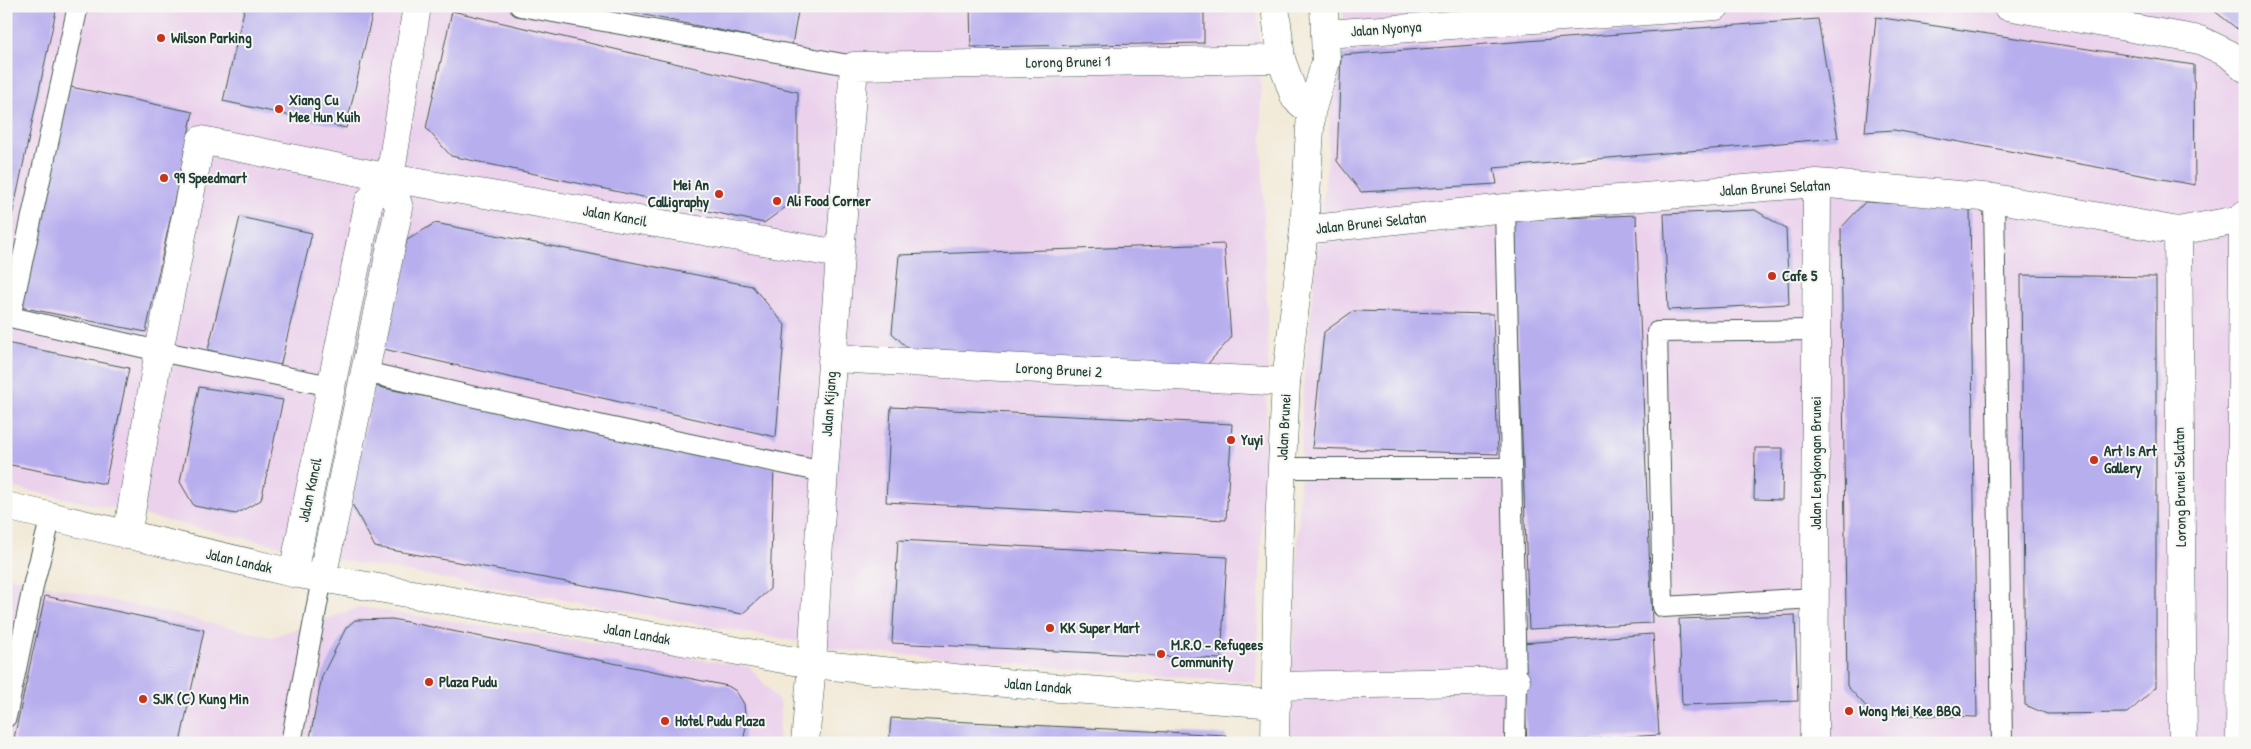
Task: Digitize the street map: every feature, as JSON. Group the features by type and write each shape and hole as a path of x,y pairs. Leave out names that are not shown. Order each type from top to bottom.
{"street":[{"name":"Jalan Kancil","path":"322,578 399,208 390,178 417,6"},
{"path":"1275,6 1281,59 1295,98 1311,112"},
{"name":"Jalan Brunei","path":"1275,743 1278,550 1286,382 1304,230 1311,112 1326,61 1324,6"},
{"name":"Jalan Nyonya","path":"1326,34 1716,6"},
{"path":"2008,6 2200,40 2229,54 2245,68"},
{"name":"Lorong Brunei 1","path":"854,66 1281,59"},
{"name":"Jalan Kijang","path":"805,743 854,66"},
{"path":"127,535 159,351 201,140 390,178"},
{"name":"Jalan Kancil","path":"390,178 840,254"},
{"name":"Jalan Kancil","path":"293,573 370,201 390,178"},
{"name":"Jalan Brunei Selatan","path":"1304,230 1505,208 1817,183 1994,198 2178,230 2244,216"},
{"name":"Jalan Lengkongan Brunei","path":"1814,743 1817,183"},
{"path":"2240,743 2244,216"},
{"name":"Lorong Brunei Selatan","path":"2178,230 2182,743"},
{"name":"Lorong Brunei 2","path":"832,358 1286,382"},
{"name":"Jalan Landak","path":"6,506 293,573 812,664 1046,687 1277,695 1516,681"}],"lane":[{"path":"78,6 8,317 159,351 331,386"},
{"path":"520,6 854,66"},
{"path":"1994,198 2002,743"},
{"path":"1505,208 1516,681 1515,743"},
{"path":"1815,598 1663,607 1657,332 1816,330"},
{"path":"365,372 603,426 824,472"},
{"path":"1282,468 1511,468"},
{"path":"6,717 34,582 51,517"},
{"path":"291,743 322,578"}],"shaded area":[{"path":"6,6 1257,6 1268,359 1256,683 844,650 341,560 6,486"},
{"path":"1343,6 2245,6 2245,743 1288,743 1297,571 1303,384 1327,167 1331,107 1345,44"},
{"path":"6,576 272,637 361,607 750,667 781,704 778,743 6,743"}],"building":[{"path":"6,6 57,6 7,240 6,240"},
{"path":"245,6 374,6 346,128 223,101"},
{"path":"600,6 799,6 792,45"},
{"path":"970,6 1204,6 1204,43 971,47"},
{"path":"2208,6 2245,6 2245,35"},
{"path":"452,11 798,92 798,198 764,223 451,156 426,128"},
{"path":"1876,17 2194,65 2195,185 1894,130 1865,132"},
{"path":"1818,19 1838,138 1494,168 1497,184 1361,192 1337,161 1341,55"},
{"path":"66,86 193,112 146,332 20,307"},
{"path":"1865,202 1970,207 1977,717 1873,714 1847,686 1841,228"},
{"path":"1755,210 1786,229 1789,304 1668,310 1664,214"},
{"path":"1636,215 1652,623 1529,629 1514,220"},
{"path":"240,217 312,233 280,367 208,350"},
{"path":"435,223 752,286 785,325 776,437 379,348 407,240"},
{"path":"1224,244 1231,338 1204,368 920,360 892,333 899,255"},
{"path":"2021,275 2156,277 2156,687 2128,713 2047,714 2025,705"},
{"path":"1353,311 1493,314 1498,454 1312,448 1324,332"},
{"path":"6,343 129,368 105,484 6,464"},
{"path":"374,386 774,468 770,589 742,614 375,547 351,502"},
{"path":"199,387 283,400 261,500 236,514 194,506 180,482"},
{"path":"891,407 1232,424 1226,520 886,502"},
{"path":"1755,448 1783,448 1782,500 1754,499"},
{"path":"898,540 1227,557 1221,659 892,643"},
{"path":"45,596 204,630 180,743 13,743"},
{"path":"1795,615 1798,701 1682,705 1679,619"},
{"name":"Plaza Pudu","path":"392,619 728,686 736,691 744,704 746,726 743,743 309,743 322,676 346,628 355,620"},
{"path":"1653,634 1659,735 1527,743 1521,643"},
{"path":"891,718 1226,735 1225,743 889,743"}],"place":[{"name":"Wilson Parking","path":"161,38"},
{"name":"Xiang Cu Mee Hun Kuih","path":"279,109"},
{"name":"99 Speedmart","path":"164,178"},
{"name":"Mei An Calligraphy","path":"719,194"},
{"name":"Ali Food Corner","path":"777,201"},
{"name":"Cafe 5","path":"1772,276"},
{"name":"Yuyi","path":"1231,440"},
{"name":"Art Is Art Gallery","path":"2094,460"},
{"name":"KK Super Mart","path":"1050,628"},
{"name":"M.R.O - Refugees Community","path":"1161,654"},
{"name":"Plaza Pudu","path":"429,682"},
{"name":"SJK (C) Kung Min","path":"143,699"},
{"name":"Wong Mei Kee BBQ","path":"1849,711"},
{"name":"Hotel Pudu Plaza","path":"665,721"}]}
